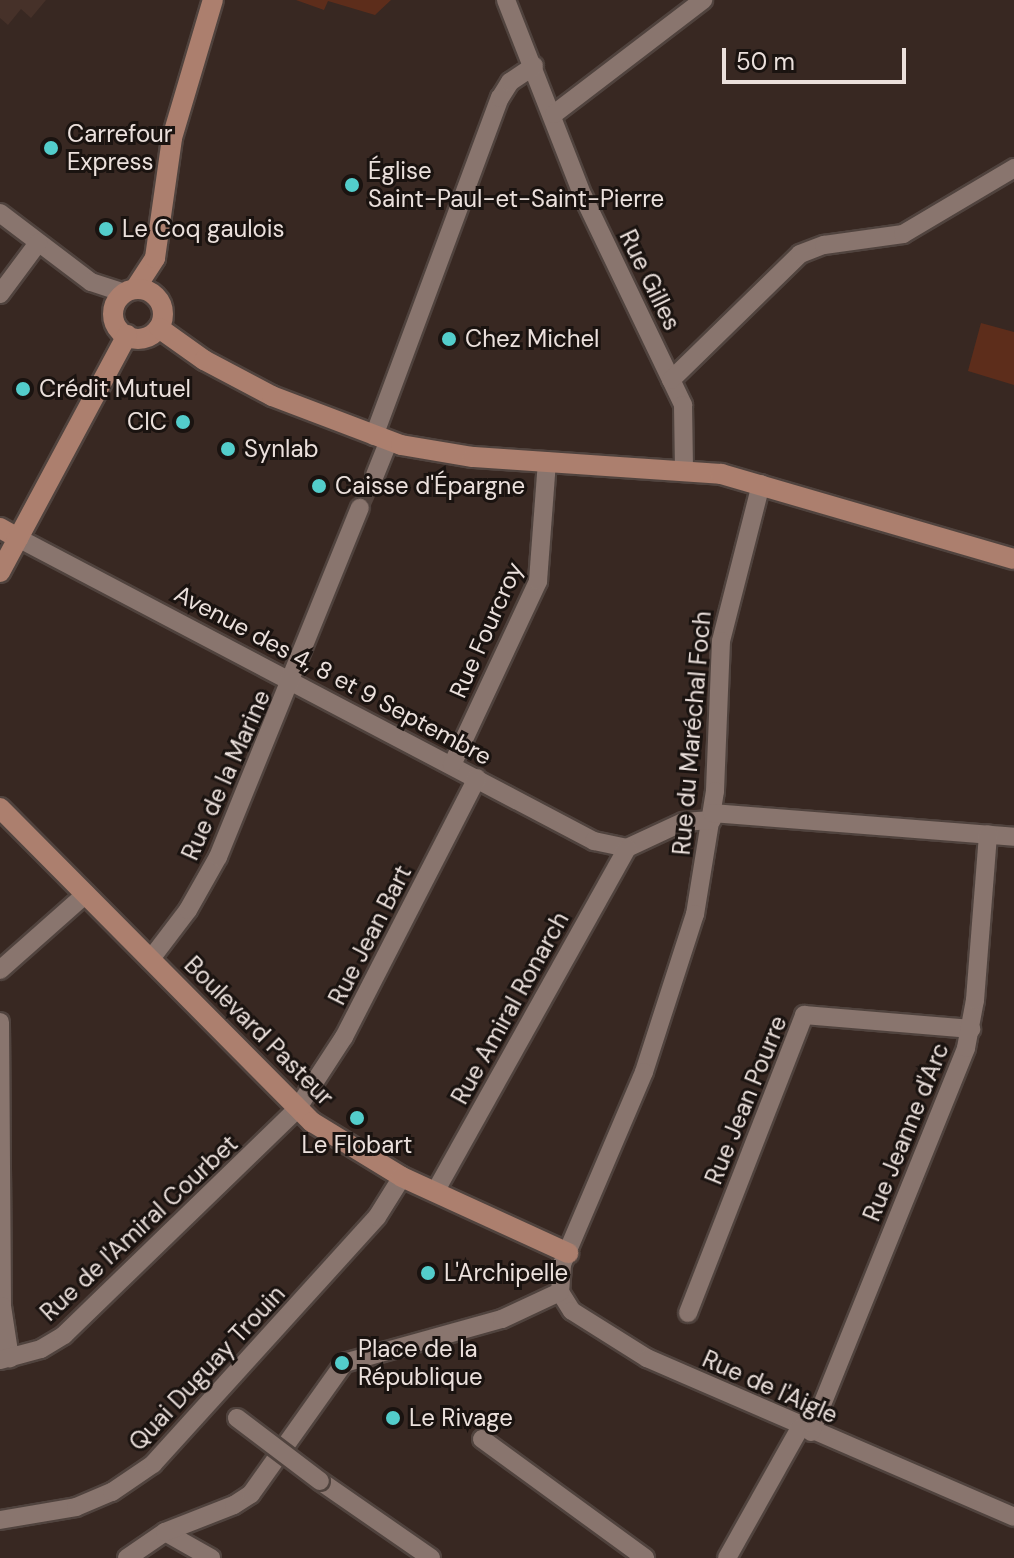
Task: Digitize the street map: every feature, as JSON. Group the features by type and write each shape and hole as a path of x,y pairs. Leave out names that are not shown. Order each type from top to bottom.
{"street":[{"path":"159,328 145,337 127,335 114,318 155,258 172,138 213,0"},
{"name":"Rue Gilles","path":"506,0 554,114 583,196 671,380 686,422 684,469"},
{"path":"554,114 703,0"},
{"path":"375,475 381,439 425,296 500,98 510,82 534,66"},
{"path":"671,380 800,254 824,245 903,234 1014,168"},
{"path":"0,213 91,282 159,300 159,328"},
{"path":"0,294 38,243"},
{"path":"159,328 227,374 381,439 453,455 684,469 761,484 1014,559"},
{"path":"0,572 9,533 127,335"},
{"name":"Rue Fourcroy","path":"452,765 538,581 547,461"},
{"name":"Rue du Maréchal Foch","path":"568,1253 644,1072 695,914 712,817 721,641 761,484"},
{"name":"Rue de la Marine","path":"150,960 209,875 293,682 360,508"},
{"name":"Avenue des 4, 8 et 9 Septembre","path":"9,533 594,841 627,848"},
{"name":"Rue Jean Bart","path":"297,1109 344,1037 477,778"},
{"name":"Boulevard Pasteur","path":"0,808 297,1109 323,1130 402,1177 568,1253"},
{"path":"627,848 644,845 683,822 712,817 1014,837"},
{"name":"Rue Jeanne d'Arc","path":"727,1558 806,1430 971,1029 988,835"},
{"name":"Rue Amiral Ronarch","path":"435,1192 627,848"},
{"path":"0,970 86,894"},
{"name":"Rue Jean Pourre","path":"688,1313 804,1015 971,1029"},
{"path":"0,1022 5,1359"},
{"name":"Rue de l'Amiral Courbet","path":"5,1359 41,1349 74,1326 297,1109"},
{"name":"Quai Duguay Trouin","path":"0,1520 65,1511 112,1492 153,1464 377,1217 402,1177"},
{"path":"127,1558 165,1532 242,1500 348,1360 502,1319 560,1292 568,1253"},
{"name":"Rue de l'Aigle","path":"560,1292 572,1311 619,1343 806,1430 1014,1517"},
{"path":"213,1399 320,1481 431,1558"},
{"path":"482,1439 645,1558"},
{"path":"165,1532 211,1558"}],"shaded area":[{"path":"0,0 46,0 31,18 21,9 8,25 0,18"},
{"path":"296,0 391,0 375,15 328,1 324,10"},
{"path":"981,323 1014,332 1014,385 968,371"}],"tunnel":[{"path":"360,508 375,475"}],"place":[{"name":"Carrefour Express","path":"51,148"},
{"name":"Église Saint-Paul-et-Saint-Pierre","path":"352,185"},
{"name":"Le Coq gaulois","path":"106,229"},
{"name":"Chez Michel","path":"449,339"},
{"name":"Crédit Mutuel","path":"23,389"},
{"name":"CIC","path":"183,422"},
{"name":"Synlab","path":"228,449"},
{"name":"Caisse d'Épargne","path":"319,486"},
{"name":"Le Flobart","path":"357,1118"},
{"name":"L'Archipelle","path":"428,1273"},
{"name":"Place de la République","path":"342,1363"},
{"name":"Le Rivage","path":"393,1418"}]}
